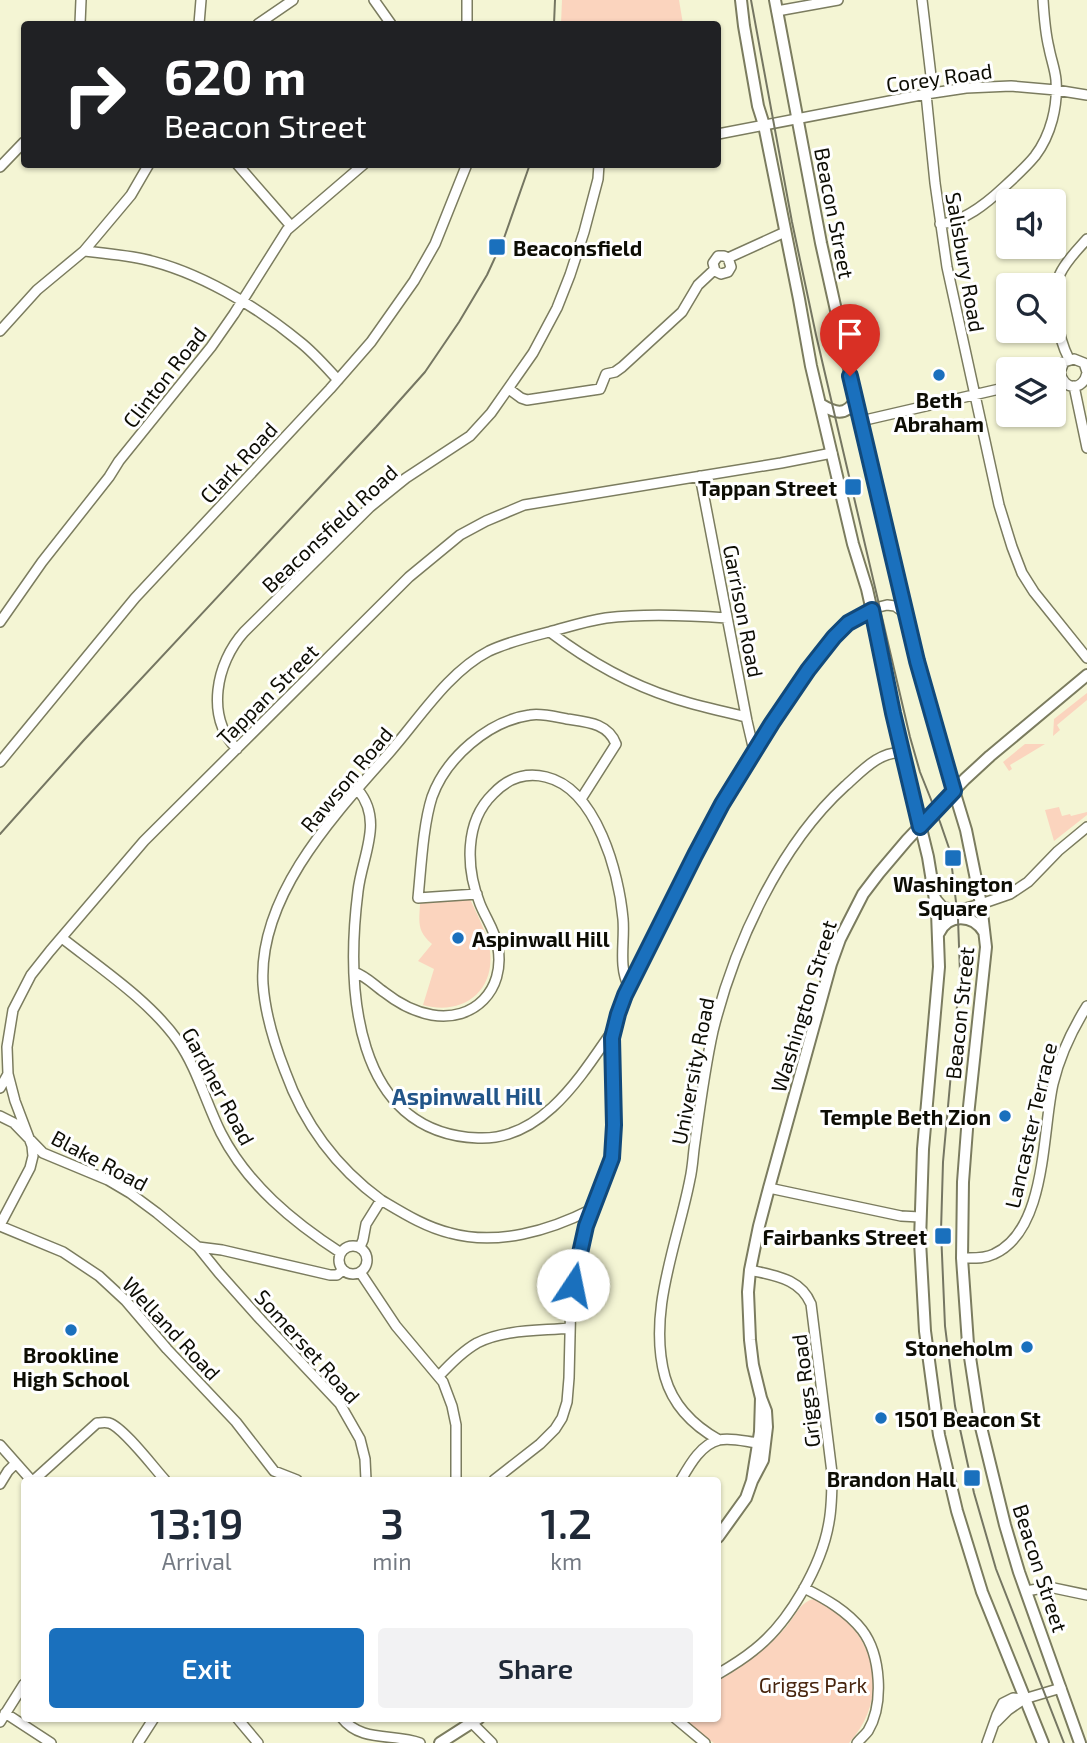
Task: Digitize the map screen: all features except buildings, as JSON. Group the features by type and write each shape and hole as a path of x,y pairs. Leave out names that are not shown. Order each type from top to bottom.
{"main road":[{"name":"Beacon Street","path":"741,0 758,106 820,404 853,544 872,610 935,897 939,933 939,976 923,1149 920,1217 925,1331 941,1444 972,1564 992,1621 1043,1743"},
{"name":"Beacon Street","path":"776,6 825,263 856,400 930,709 969,843 981,904 985,958 964,1168 962,1258 968,1344 980,1423 1002,1517 1080,1743"},
{"path":"820,404 834,412 842,412 850,408 856,400"},
{"name":"Washington Street","path":"752,1481 762,1464 767,1416 750,1340 750,1270 769,1188 831,964 845,928 871,883 954,791 1006,741 1087,675"},
{"path":"939,933 949,921 966,919 975,922 985,935"},
{"name":"Washington Street","path":"721,1533 747,1498 759,1443 761,1398"},
{"path":"440,1743 474,1722"}],"street":[{"path":"80,21 81,0"},
{"path":"199,21 201,0"},
{"path":"262,21 293,0"},
{"path":"374,0 389,21"},
{"path":"467,0 467,21"},
{"path":"776,6 838,0"},
{"name":"Salisbury Road","path":"922,0 940,224 953,300 999,505 1022,573 1087,658"},
{"path":"940,224 960,219 997,193 1029,163 1046,136 1056,90 1045,29 1043,0"},
{"name":"Corey Road","path":"721,133 929,93 988,86 1056,90 1087,95"},
{"path":"0,167 21,145"},
{"path":"0,331 37,289 84,251 131,195 147,168"},
{"path":"240,168 291,226"},
{"name":"Clinton Road","path":"0,622 119,461 211,347 281,238 291,226 359,168"},
{"name":"Clark Road","path":"0,762 135,598 371,342 414,281 435,244 465,168"},
{"name":"Beaconsfield Road","path":"236,749 222,727 217,695 225,662 237,640 379,500 476,430 509,389 540,341 566,286 588,220 599,168"},
{"path":"509,389 521,398 529,400 600,388 606,374 621,368 678,316 698,285 714,270 713,263 716,258 728,258 786,232"},
{"path":"1069,359 1059,331 1056,289 1061,272 1087,239"},
{"path":"84,251 145,259 204,281 242,302 300,342 338,380"},
{"path":"1066,361 1077,359 1086,370 1082,383 1074,386 1066,383"},
{"path":"1074,386 1087,447"},
{"path":"861,421 996,389"},
{"name":"Tappan Street","path":"0,1226 32,1162 30,1138 15,1101 8,1074 7,1041 13,1010 31,975 144,841 409,577 469,529 500,514 535,502 832,453"},
{"name":"Garrison Road","path":"700,476 754,751"},
{"path":"498,1477 555,1429 567,1402 570,1302 582,1238 611,1163 614,1141 614,1029 629,987 722,804 801,680 848,623 883,605 897,607 906,614"},
{"name":"Rawson Road","path":"592,1209 526,1234 486,1238 437,1229 413,1219 381,1200 342,1167 320,1140 302,1109 279,1056 267,1012 263,985 266,942 285,894 319,835 464,667 496,648 582,623 615,617 663,615 727,618"},
{"path":"550,632 590,659 653,691 686,703 746,717"},
{"path":"477,894 418,898 432,799 441,778 465,749 497,727 534,714 600,726 611,734 616,744 581,799"},
{"name":"University Road","path":"719,1440 684,1412 672,1395 665,1377 661,1353 662,1305 691,1177 700,1102 713,1032 731,974 755,913 783,864 811,823 840,791 879,758 890,752 903,753"},
{"path":"354,972 399,1002 434,1015 467,1012 485,998 492,988 499,958 495,936 477,894 471,862 472,833 484,804 503,784 516,778 541,776 560,783 581,799 597,825 614,872 623,916 624,971 629,987"},
{"path":"358,790 369,809 372,825 358,890 354,926 354,972 361,1029 373,1067 382,1085 396,1103 424,1123 452,1135 480,1139 511,1134 536,1120 571,1087 614,1029"},
{"path":"935,897 943,907 952,910 1004,896 1023,886 1058,850 1087,827"},
{"name":"Gardner Road","path":"62,938 145,1005 170,1030 189,1060 223,1135 239,1161 268,1196 298,1224 341,1253"},
{"name":"Lancaster Terrace","path":"962,1258 982,1258 997,1253 1023,1226 1040,1178 1056,1073 1067,1042 1082,1023 1087,1006"},
{"path":"0,1088 8,1074"},
{"name":"Blake Road","path":"0,1116 14,1123 43,1153 108,1180 130,1193 198,1247"},
{"path":"769,1188 895,1215 920,1217"},
{"path":"360,1247 367,1222 381,1200"},
{"name":"Welland Road","path":"0,1226 63,1252 99,1276 126,1301 236,1422 275,1476"},
{"path":"198,1247 330,1275 337,1275 343,1270"},
{"name":"Somerset Road","path":"198,1247 261,1320 340,1404 360,1439 366,1477"},
{"path":"348,1247 360,1247 365,1251 366,1265 360,1272 351,1274 343,1270 339,1262 341,1253 348,1247"},
{"name":"Griggs Road","path":"721,1672 755,1649 780,1623 804,1588 823,1549 832,1500 832,1473 813,1312 808,1295 802,1287 783,1278 750,1270"},
{"path":"360,1272 396,1326 439,1376 447,1390 456,1420 456,1477"},
{"path":"439,1376 473,1346 492,1337 570,1328"},
{"path":"35,1477 97,1423 110,1423 121,1432 162,1477"},
{"path":"683,1477 698,1456 719,1440 759,1443"},
{"path":"0,1445 29,1477"},
{"path":"0,1484 16,1463"},
{"path":"1026,1591 1049,1587 1087,1595"},
{"path":"804,1588 831,1602 851,1619 863,1632 876,1662 878,1695 869,1730 857,1743"},
{"path":"987,1743 1003,1703 1061,1688"},
{"path":"21,1689 3,1718 51,1743"},
{"path":"138,1743 151,1722"},
{"path":"240,1722 258,1743"},
{"path":"344,1722 356,1731 370,1736 420,1743"},
{"path":"477,1722 492,1743"},
{"path":"680,1722 705,1743"}],"green space":[{"path":"562,0 679,0 682,21 561,21"},
{"path":"1087,693 1087,700 1057,725 1060,730 1053,736 1054,719"},
{"path":"1025,744 1045,744 1010,765 1012,769 1009,771 1003,762"},
{"path":"1059,807 1062,816 1087,812 1087,815 1054,841 1045,810"},
{"path":"470,899 489,945 490,966 487,979 473,998 462,1004 437,1008 423,1005 434,969 418,961 432,944 420,926 420,904 426,900"},
{"name":"Griggs Park","path":"814,1599 834,1610 851,1625 863,1643 870,1662 873,1682 871,1703 863,1724 849,1743 714,1743 683,1722 721,1722 721,1679 763,1650 809,1600"}],"tram line":[{"path":"554,21 555,0"},
{"path":"751,0 816,335 910,737 920,772 950,851 958,919 960,973 943,1162 941,1231 945,1326 955,1406 974,1493 996,1569 1064,1743"},
{"path":"0,834 425,372 487,275 504,238 529,168"}],"place":[{"name":"Beaconsfield","path":"497,247"},
{"name":"Beth Abraham","path":"939,375"},
{"name":"Tappan Street","path":"853,487"},
{"name":"Washington Square","path":"953,858"},
{"name":"Aspinwall Hill","path":"458,938"},
{"name":"Temple Beth Zion","path":"1005,1116"},
{"name":"Fairbanks Street","path":"943,1236"},
{"name":"Brookline High School","path":"71,1330"},
{"name":"Stoneholm","path":"1027,1347"},
{"name":"1501 Beacon St","path":"881,1418"},
{"name":"Brandon Hall","path":"972,1478"}],"district":[{"name":"Aspinwall Hill","path":"467,1096"}],"route":[{"path":"573,1285 586,1226 612,1158 612,1038 625,995 722,804 808,670 842,628 854,618 872,610 920,827 954,791 917,661 850,376"}]}
